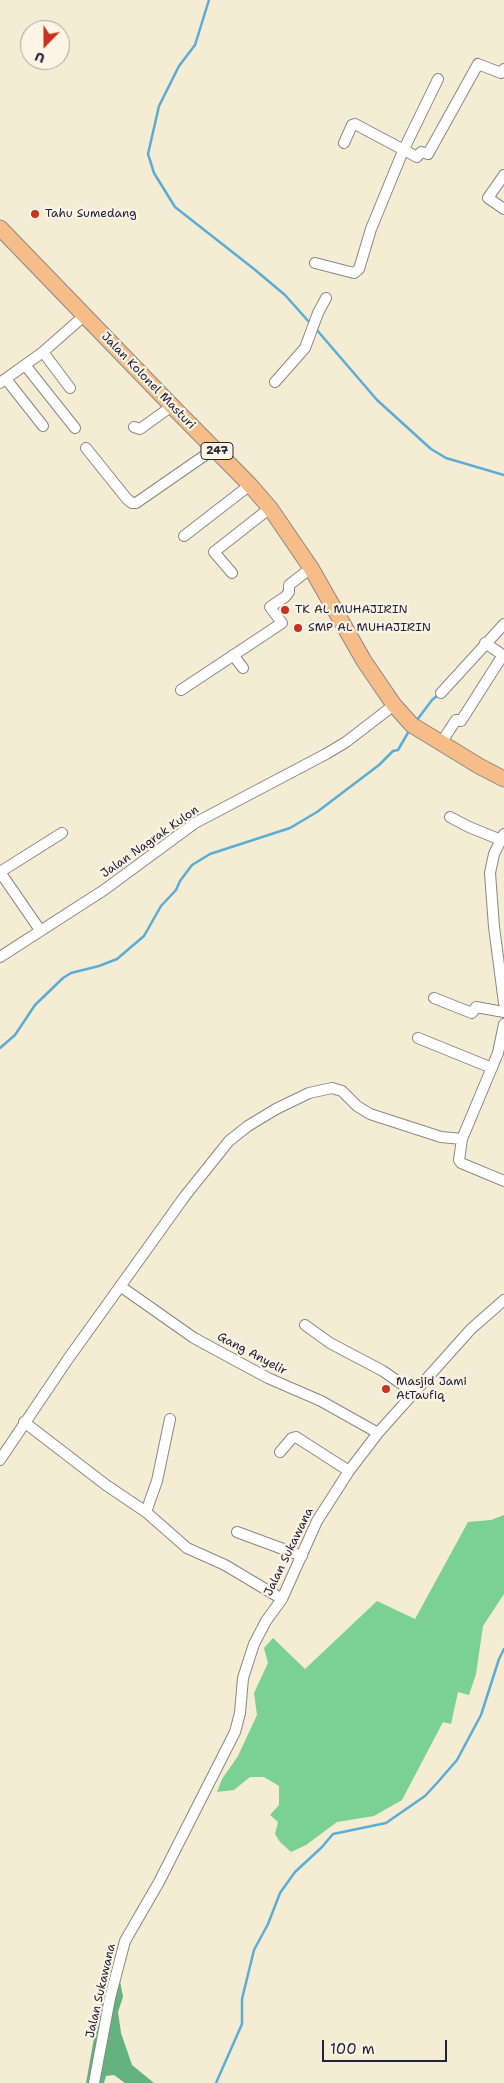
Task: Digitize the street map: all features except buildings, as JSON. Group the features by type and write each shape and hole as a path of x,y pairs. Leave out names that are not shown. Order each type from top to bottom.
{"main road":[{"name":"Jalan Kolonel Masturi","path":"0,228 250,484 270,508 311,568 364,661 394,706 412,725 504,779"}],"street":[{"path":"344,143 352,125 355,124 417,157 421,152 428,154 478,64 501,73 504,69"},
{"path":"315,263 357,272 371,229 403,151 438,78"},
{"path":"504,175 488,198 504,209"},
{"path":"275,382 305,348 318,313 326,298"},
{"path":"43,426 3,381 42,352 85,315"},
{"path":"42,352 70,388"},
{"path":"25,365 75,428"},
{"path":"134,427 140,429 172,406"},
{"path":"86,448 132,503 136,503 214,449"},
{"path":"184,536 250,484"},
{"path":"232,573 214,552 270,508"},
{"path":"181,690 282,623 270,607 285,597 289,585 311,568"},
{"path":"441,693 504,624"},
{"path":"441,743 456,720 461,721 503,655 485,644"},
{"path":"233,655 243,668"},
{"name":"Jalan Nagrak Kulon","path":"0,957 104,890 195,824 340,746 394,706"},
{"path":"450,817 469,827 503,837 494,854 490,873 492,913 504,1003"},
{"path":"40,930 0,872 62,834"},
{"path":"434,998 472,1013 476,1007 504,1012"},
{"path":"504,1024 492,1068 462,1139 460,1162 504,1180"},
{"path":"418,1038 492,1068"},
{"path":"0,1460 24,1422 120,1286 185,1196 229,1141 276,1109 309,1093 326,1088 338,1089 348,1095 357,1106 366,1112 441,1137 462,1139"},
{"name":"Gang Anyelir","path":"120,1286 194,1338 268,1378 321,1402 378,1433"},
{"name":"Jalan Sukawana","path":"94,2083 110,1998 125,1941 159,1882 235,1732 240,1713 243,1678 254,1644 266,1621 282,1598 317,1521 349,1471 378,1433 471,1329 504,1300"},
{"path":"305,1325 330,1343 383,1371 413,1392"},
{"path":"146,1512 157,1481 170,1419"},
{"path":"24,1422 106,1485 146,1512 187,1548 225,1565 282,1598"},
{"path":"280,1452 292,1438 296,1437 349,1471"},
{"path":"237,1532 302,1556"}],"green space":[{"path":"504,1515 504,1594 483,1626 476,1674 469,1695 458,1692 451,1724 443,1722 402,1800 374,1816 337,1822 306,1845 291,1852 280,1842 275,1834 278,1822 270,1815 279,1805 279,1786 264,1777 250,1777 234,1790 217,1792 222,1779 238,1756 257,1715 254,1693 268,1663 264,1648 273,1638 305,1669 377,1601 415,1619 468,1522 491,1520"},
{"path":"120,1981 123,1997 118,2012 121,2033 132,2065 154,2083 125,2083 114,2075 106,2076 104,2083 86,2083 104,1982"}],"waterway":[{"path":"209,0 195,45 179,66 159,106 148,154 154,173 175,207 285,295 310,323"},
{"path":"316,329 377,400 431,449 446,458 504,475"},
{"path":"417,720 438,695"},
{"path":"0,1048 15,1035 35,1005 63,978 71,973 117,959 144,936 161,906 176,890 192,865 210,854 290,828 317,812 379,765 393,751 398,750 409,731"},
{"path":"216,2083 242,2024 242,1999 254,1950 268,1924 280,1893 295,1872 333,1834 386,1823 425,1796 437,1783 457,1760 481,1715 504,1649"}],"place":[{"name":"Tahu Sumedang","path":"35,214"},
{"name":"TK AL MUHAJIRIN","path":"285,610"},
{"name":"SMP AL MUHAJIRIN","path":"298,628"},
{"name":"Masjid Jami AtTaufiq","path":"386,1389"}]}
